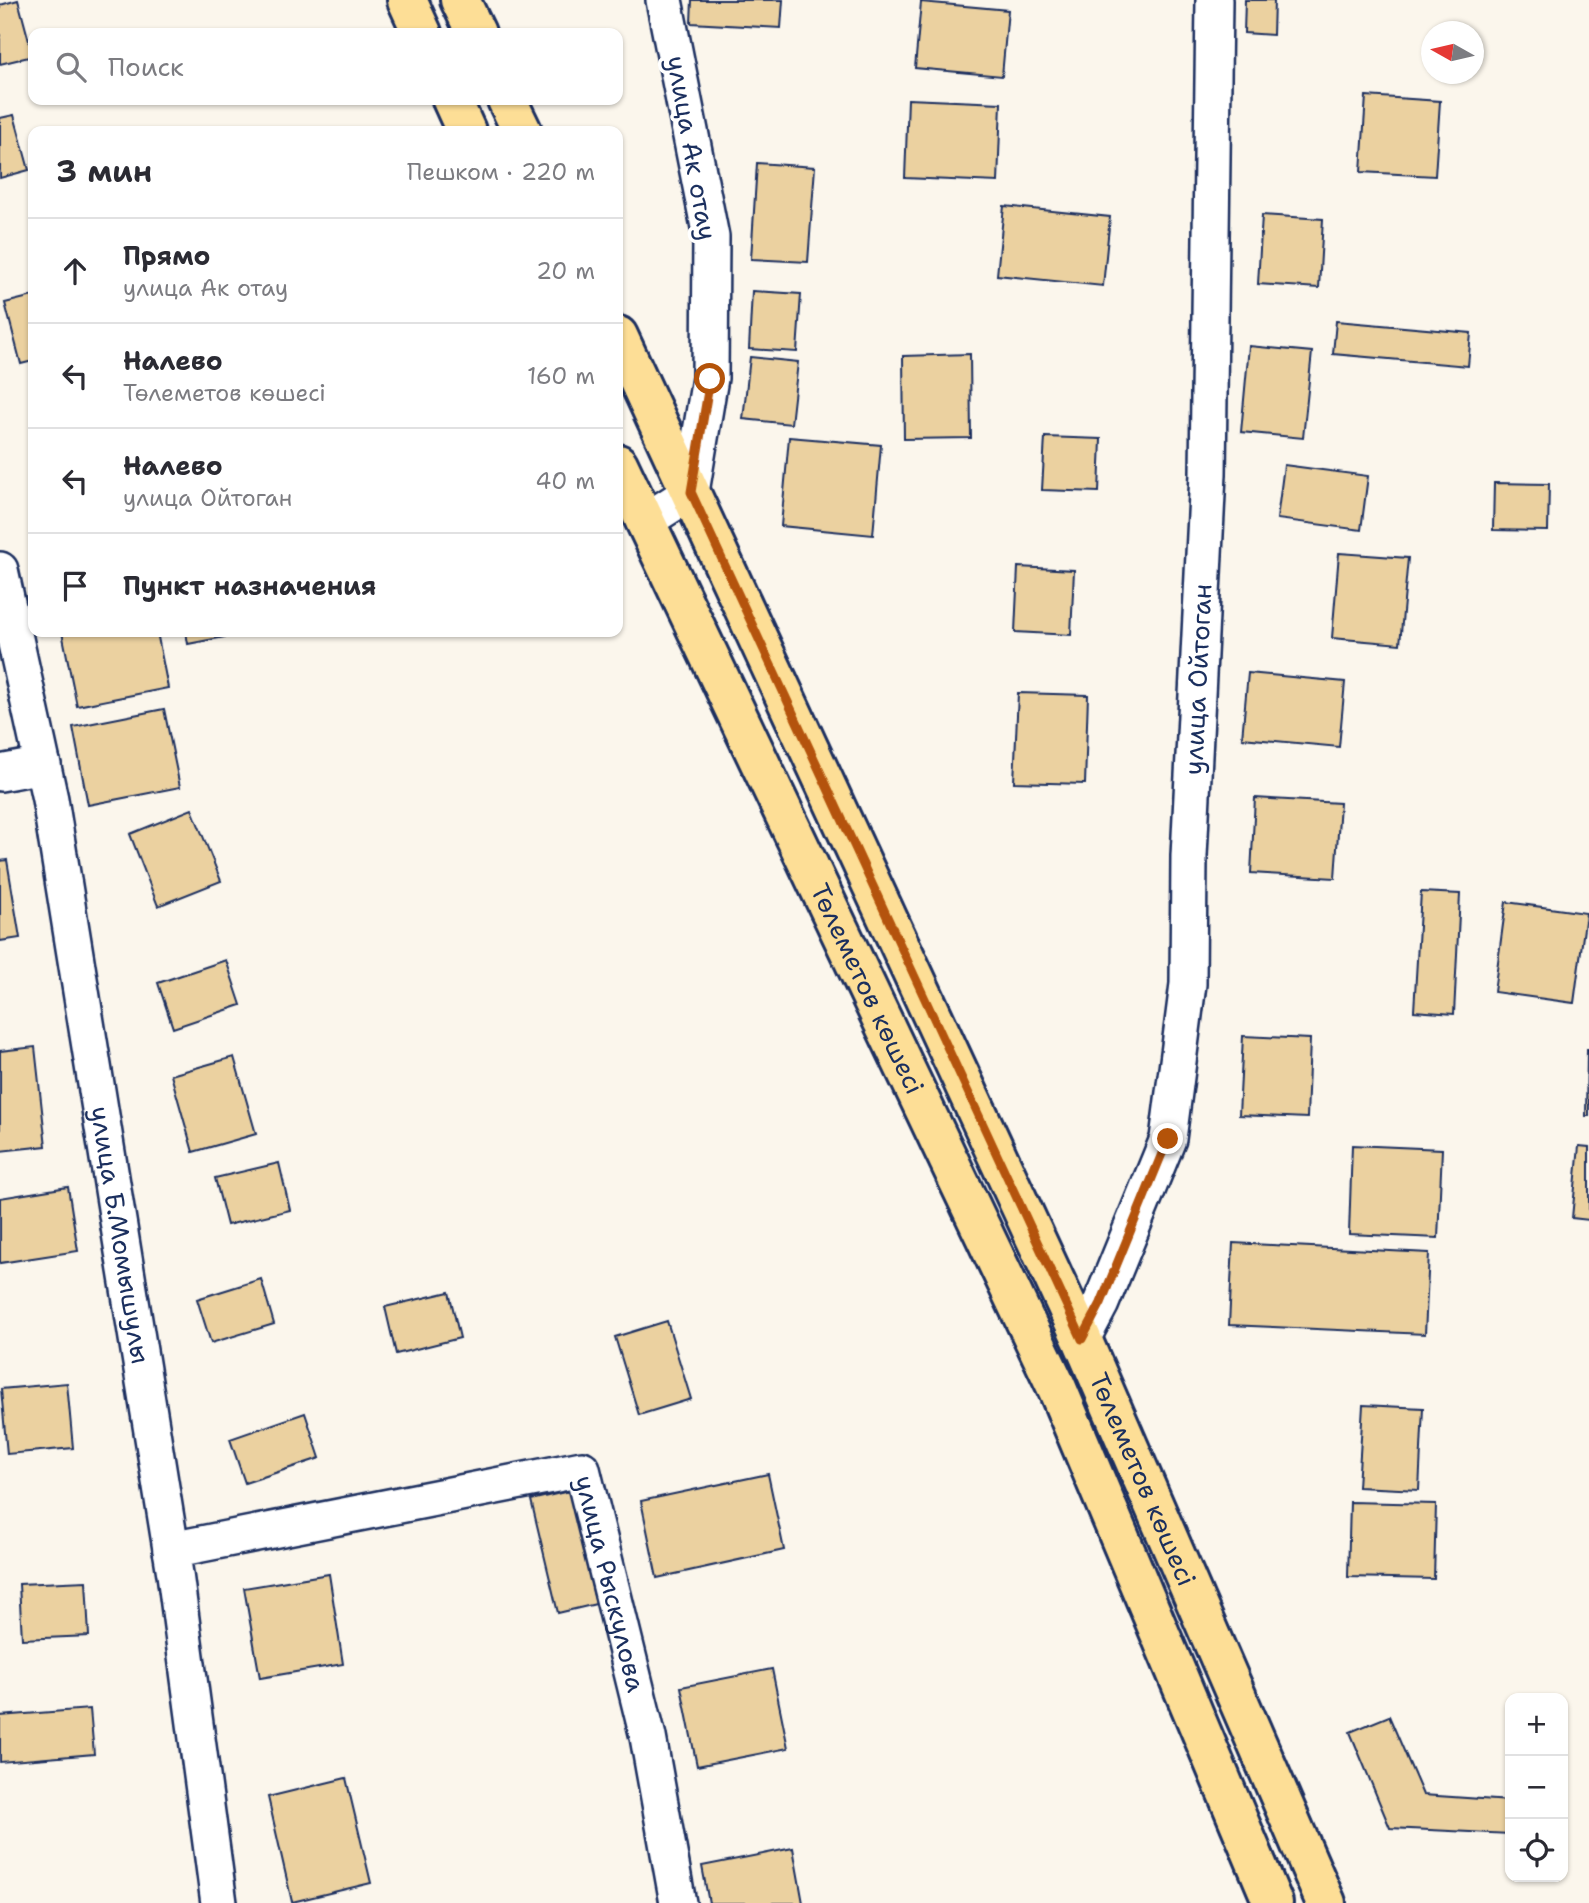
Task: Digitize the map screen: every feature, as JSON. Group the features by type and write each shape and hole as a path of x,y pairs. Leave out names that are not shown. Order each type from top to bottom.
{"main road":[{"path":"407,0 420,28"},
{"path":"460,0 474,28"},
{"path":"454,105 464,126"},
{"path":"509,105 520,126"},
{"name":"Төлеметов көшесі","path":"623,347 1082,1339 1326,1903"},
{"name":"Төлеметов көшесі","path":"623,475 1057,1388 1273,1903"}],"street":[{"name":"улица Ак отау","path":"664,0 711,237 710,379 691,492"},
{"name":"улица Ойтоган","path":"1082,1339 1101,1303 1168,1139 1188,984 1189,856 1208,474 1214,0"},
{"path":"644,522 691,492"},
{"name":"улица Б.Момышулы","path":"0,570 43,765 171,1550 219,1903"},
{"path":"0,773 43,765"},
{"name":"улица Рыскулова","path":"171,1550 582,1469 648,1737 678,1903"}],"building":[{"path":"18,0 28,37 28,57 0,64 0,5"},
{"path":"692,0 783,0 781,28 691,23"},
{"path":"1245,0 1274,0 1273,35 1244,33"},
{"path":"921,2 1008,10 1002,76 915,68"},
{"path":"1366,96 1440,101 1435,176 1361,172"},
{"path":"908,99 1001,103 998,182 905,178"},
{"path":"14,115 28,170 0,178 0,118"},
{"path":"757,163 815,167 808,262 751,259"},
{"path":"1004,206 1110,217 1103,286 997,275"},
{"path":"1262,215 1323,219 1319,288 1258,284"},
{"path":"752,291 801,294 797,352 749,349"},
{"path":"28,297 28,362 21,364 5,303"},
{"path":"1336,321 1471,333 1468,366 1333,354"},
{"path":"1249,346 1312,352 1303,438 1241,432"},
{"path":"970,354 971,438 904,439 903,356"},
{"path":"750,357 798,362 791,424 743,419"},
{"path":"789,437 881,445 873,535 781,526"},
{"path":"1045,437 1101,439 1099,492 1042,490"},
{"path":"1284,465 1368,476 1361,530 1277,519"},
{"path":"1494,483 1549,484 1548,531 1493,530"},
{"path":"1339,553 1408,558 1400,644 1332,638"},
{"path":"1018,567 1074,570 1071,635 1015,632"},
{"path":"63,637 158,637 168,688 77,706"},
{"path":"187,637 224,637 188,644"},
{"path":"1248,673 1345,682 1339,747 1242,738"},
{"path":"1018,693 1088,695 1085,784 1014,782"},
{"path":"164,709 180,787 88,805 73,727"},
{"path":"1255,798 1340,803 1335,878 1251,873"},
{"path":"192,809 221,881 158,906 130,834"},
{"path":"7,860 20,938 0,941 0,861"},
{"path":"1421,892 1460,894 1454,1014 1414,1011"},
{"path":"1506,902 1586,913 1574,1003 1494,992"},
{"path":"226,960 241,1005 173,1028 158,983"},
{"path":"1243,1036 1310,1039 1307,1118 1239,1115"},
{"path":"35,1047 46,1146 0,1151 0,1051"},
{"path":"1589,1049 1589,1116 1586,1116"},
{"path":"234,1057 256,1134 193,1152 171,1075"},
{"path":"1352,1145 1442,1149 1438,1238 1349,1234"},
{"path":"1579,1146 1589,1147 1589,1220 1572,1218"},
{"path":"279,1163 290,1210 227,1225 215,1178"},
{"path":"68,1187 78,1251 0,1263 0,1198"},
{"path":"1233,1243 1429,1253 1425,1334 1229,1325"},
{"path":"261,1279 274,1324 211,1343 197,1299"},
{"path":"449,1292 460,1338 396,1354 385,1307"},
{"path":"667,1321 691,1399 639,1415 615,1337"},
{"path":"67,1383 73,1448 7,1454 1,1389"},
{"path":"1363,1405 1423,1408 1419,1490 1358,1487"},
{"path":"305,1413 320,1458 245,1483 230,1439"},
{"path":"768,1474 784,1550 657,1578 641,1501"},
{"path":"569,1491 596,1604 558,1613 531,1500"},
{"path":"1350,1502 1436,1504 1434,1579 1348,1577"},
{"path":"329,1574 343,1664 260,1678 244,1588"},
{"path":"86,1581 89,1636 22,1639 19,1584"},
{"path":"772,1669 788,1748 697,1766 681,1687"},
{"path":"90,1709 94,1754 0,1762 0,1716"},
{"path":"1389,1716 1423,1795 1505,1801 1505,1834 1390,1828 1350,1732"},
{"path":"346,1778 371,1883 292,1902 268,1797"},
{"path":"793,1848 803,1903 709,1903 702,1866"}],"route":[{"path":"710,379 691,492 1082,1339 1101,1303 1168,1139"}]}
